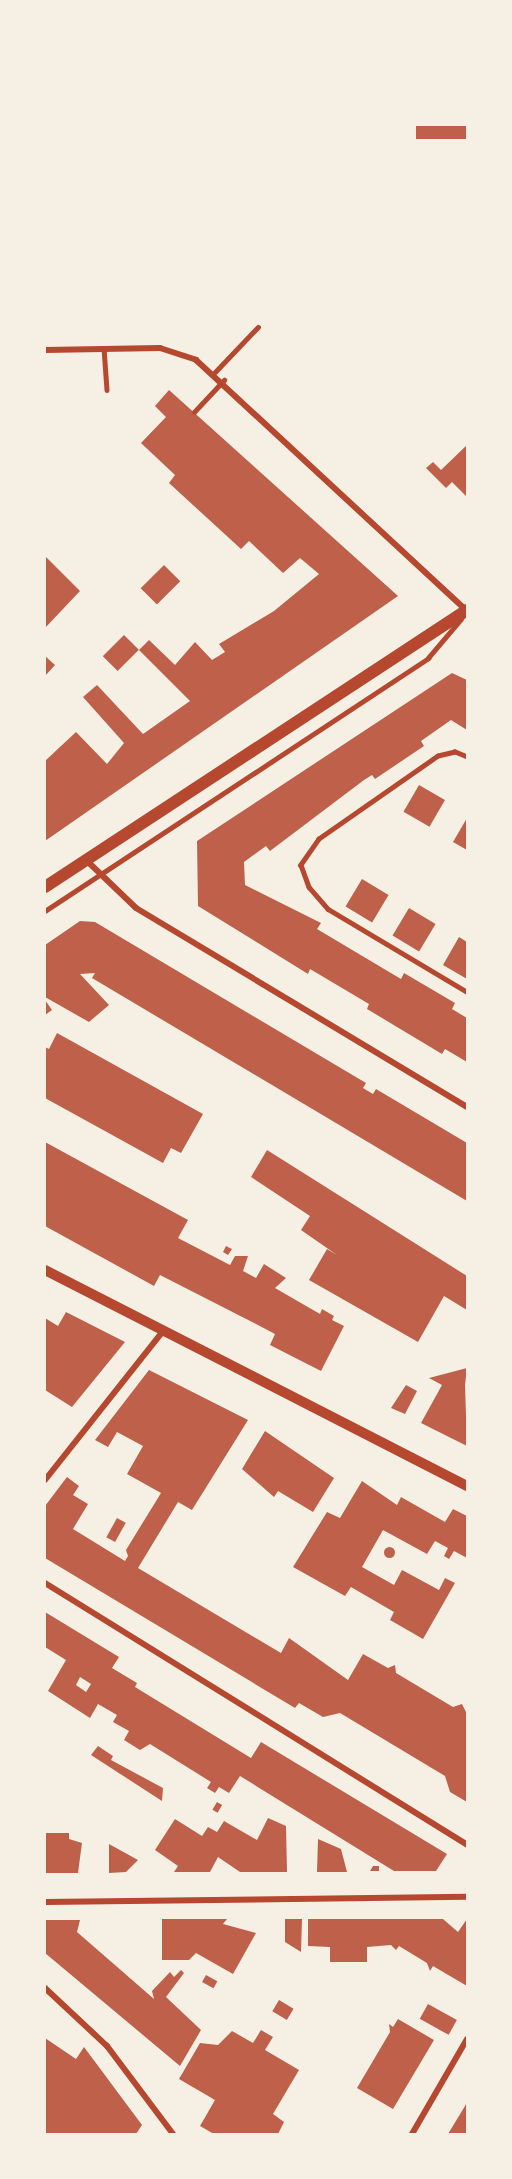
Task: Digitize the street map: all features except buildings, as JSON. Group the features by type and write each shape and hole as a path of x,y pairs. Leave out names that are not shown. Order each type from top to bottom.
{"main road":[{"path":"45,887 313,708 467,610"}],"street":[{"path":"45,350 104,348 179,352 215,372 467,610"},
{"path":"86,860 98,876 172,931 467,1107"},
{"path":"45,1270 467,1486"},
{"path":"45,1480 163,1331"},
{"path":"45,1583 467,1845"},
{"path":"45,1902 467,1898"},
{"path":"45,1988 107,2046 173,2134"},
{"path":"412,2134 467,2039"}],"lane":[{"path":"215,372 258,327"},
{"path":"104,348 107,390"},
{"path":"194,412 224,380"},
{"path":"45,911 428,658 467,610"},
{"path":"467,757 454,752 438,756 319,839 301,865 309,887 328,909 467,992"}]}
